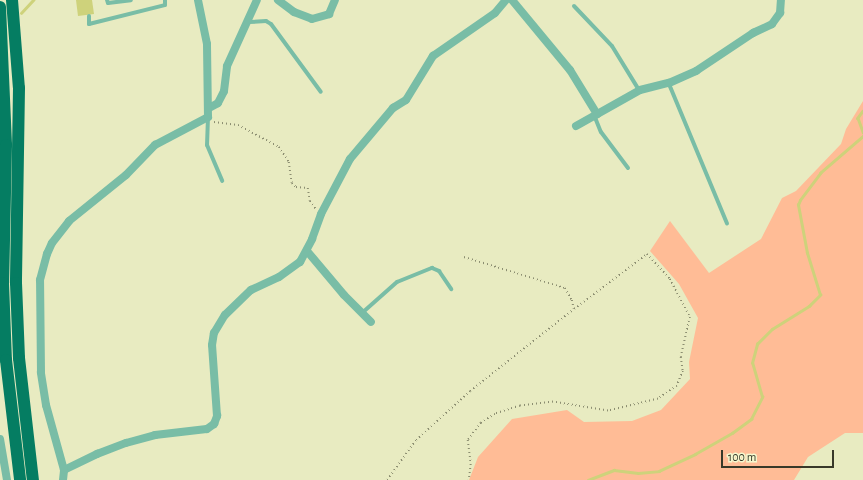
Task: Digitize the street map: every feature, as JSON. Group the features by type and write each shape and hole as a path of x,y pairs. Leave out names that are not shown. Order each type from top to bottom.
{"highway":[{"path":"12,0 19,88 16,283 19,358 32,480"},
{"path":"0,7 6,145 3,283 6,360 20,480"}],"street":[{"path":"63,480 64,470 46,405 40,372 39,294 47,254 52,243 69,221 126,175 155,145 209,119 208,44 198,0"},
{"path":"209,108 218,103 224,91 227,66 249,22 257,0"},
{"path":"278,0 294,12 312,19 329,14 335,0"},
{"path":"64,470 97,454 126,443 155,435 207,429 214,424 217,416 212,352 214,333 225,315 243,296 263,284 288,273 300,262 307,251 325,207 350,159 393,108 406,100 433,56 495,13 506,0"},
{"path":"512,0 570,70 596,114"},
{"path":"576,126 640,90 669,83 696,71 753,33 772,24 780,13 782,0"},
{"path":"307,251 371,322"},
{"path":"0,439 7,480"}],"lane":[{"path":"107,0 108,3 132,0"},
{"path":"89,16 89,24 165,5 165,0"},
{"path":"574,6 612,46 640,90"},
{"path":"249,22 266,21 271,24 321,92"},
{"path":"669,83 727,223"},
{"path":"596,114 601,132 628,168"},
{"path":"209,119 207,145 222,181"},
{"path":"362,313 396,282 432,268 439,271 451,289"}],"path":[{"path":"209,119 238,125 279,147 289,162 292,183 296,187 308,188 313,206 317,209 325,207"},
{"path":"387,480 422,435 470,392 574,309 647,254 670,279 690,317 681,357 683,371 677,386 658,399 608,411 553,402 520,406 495,414 481,423 468,440 471,464 469,480"},
{"path":"464,257 565,288 572,300 574,309"}],"shaded area":[{"path":"76,0 92,0 94,14 78,16"},
{"path":"863,101 863,433 845,433 808,457 794,480 469,480 478,457 512,419 567,410 584,422 632,421 661,410 690,379 689,362 698,318 679,284 650,251 670,221 709,273 761,239 782,198 796,191 841,144 846,129"}],"waterway":[{"path":"21,13 33,0"},
{"path":"863,111 858,118 863,132"},
{"path":"588,480 614,470 638,473 659,471 695,454 732,433 751,419 762,397 752,363 757,344 772,329 809,306 820,295 807,253 798,205 820,173 863,136"}]}
